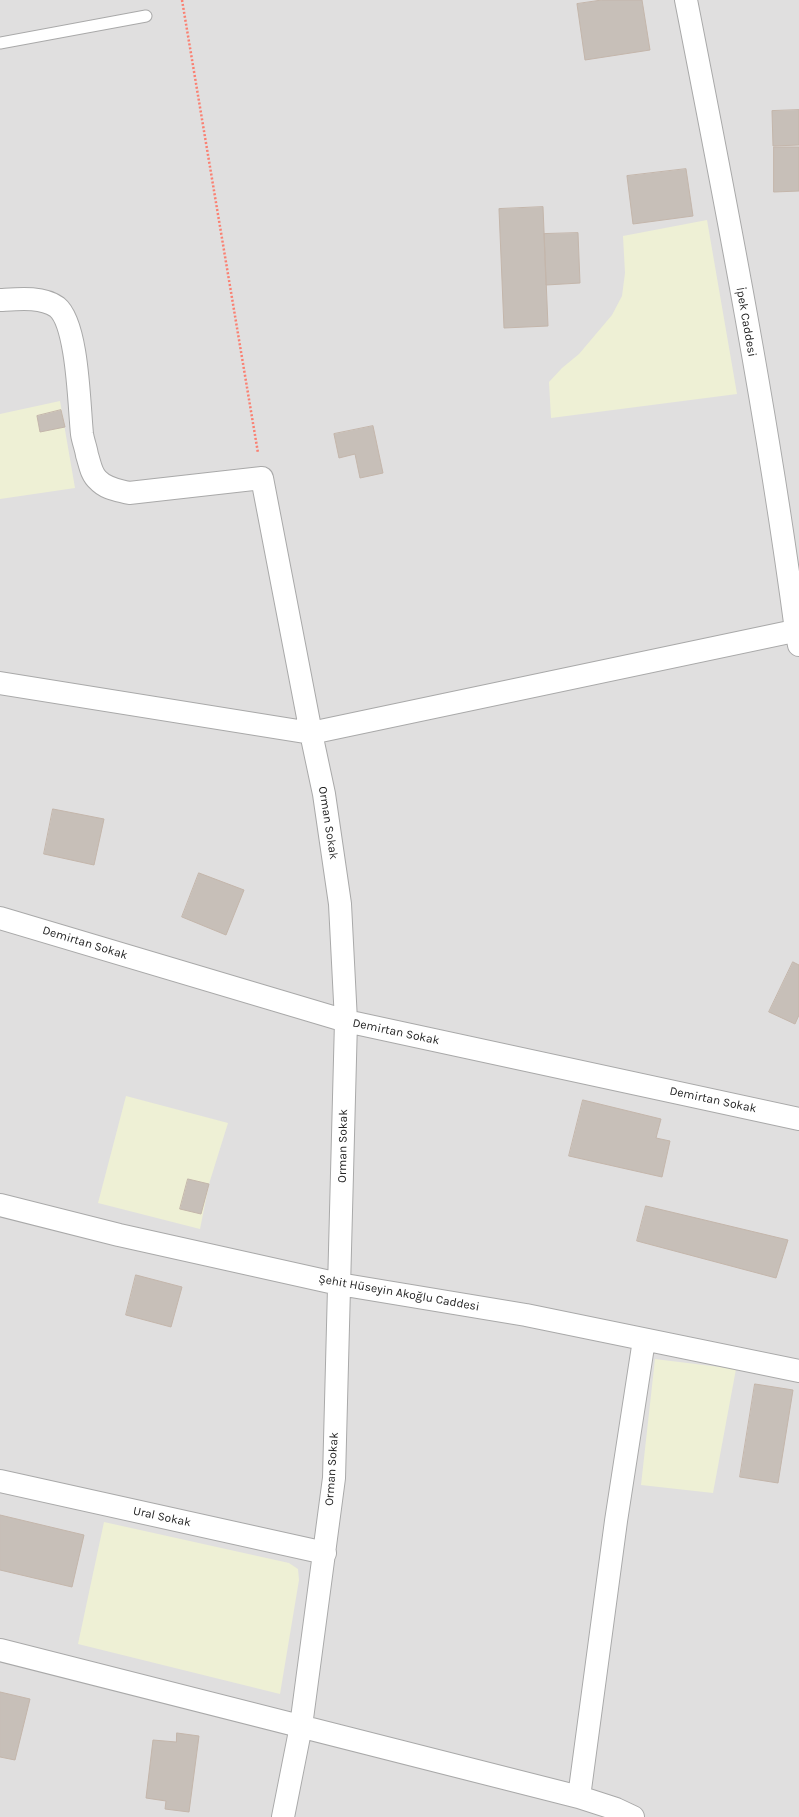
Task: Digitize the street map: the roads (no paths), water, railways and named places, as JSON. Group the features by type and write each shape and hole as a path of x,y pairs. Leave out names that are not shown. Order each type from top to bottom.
{"street":[{"name":"İpek Caddesi","path":"686,0 720,173 781,520 798,635"},
{"name":"Orman Sokak","path":"0,300 25,299 41,301 56,307 64,316 72,338 84,442 91,470 97,480 107,487 129,493 262,478 324,794 340,904 346,1021 334,1478 301,1726 284,1817"},
{"path":"0,684 311,733 798,635"},
{"name":"Demirtan Sokak","path":"0,918 346,1021 799,1119"},
{"name":"Şehit Hüseyin Akoğlu Caddesi","path":"0,1206 119,1235 340,1284 526,1315 799,1371"},
{"path":"579,1797 616,1521 644,1340"},
{"name":"Ural Sokak","path":"0,1481 325,1553"},
{"path":"0,1650 579,1797 616,1809 633,1817"}],"lane":[{"path":"0,43 146,16"}]}
